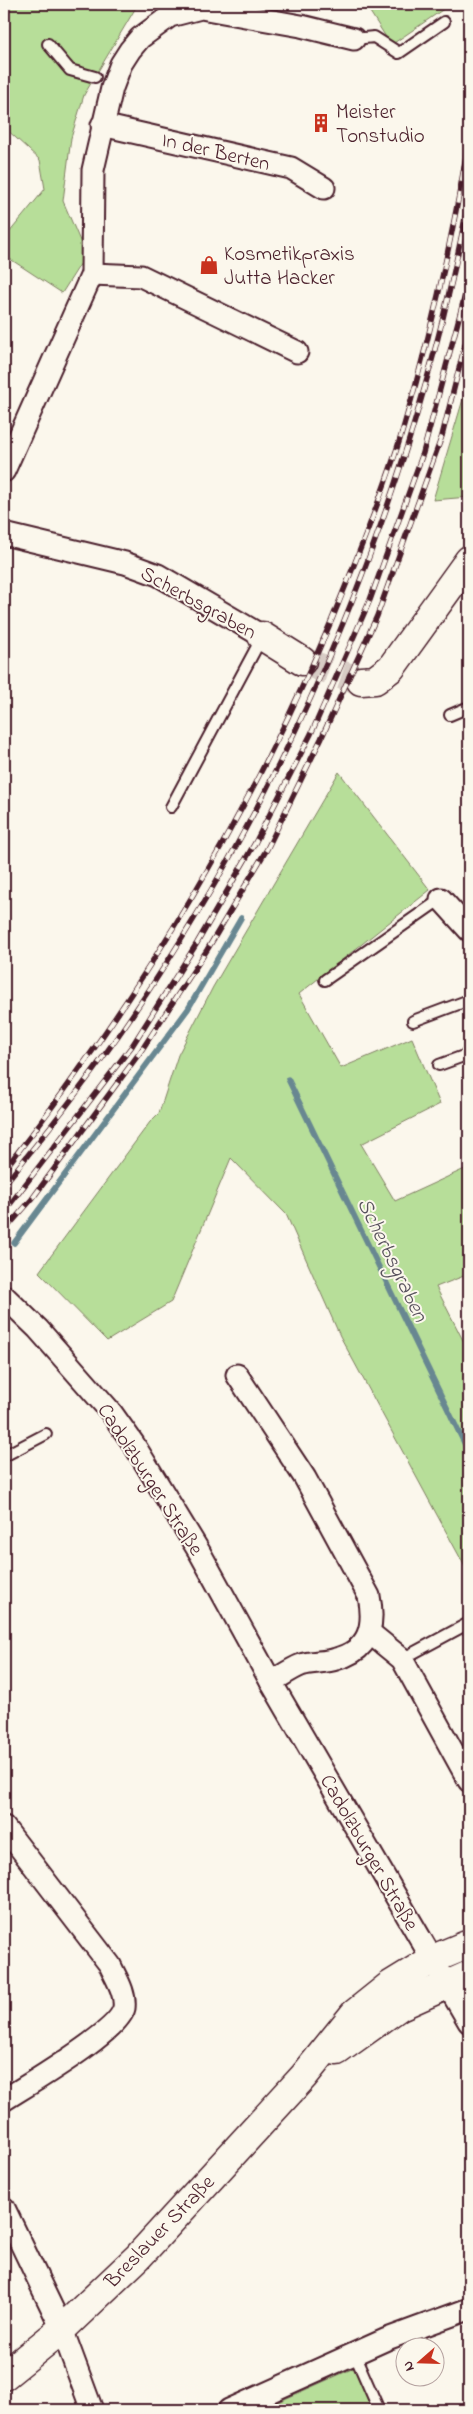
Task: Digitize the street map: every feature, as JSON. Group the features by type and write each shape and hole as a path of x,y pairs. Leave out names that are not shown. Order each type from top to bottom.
{"main road":[{"path":"361,681 375,680 391,668 469,560"},
{"name":"Scherbsgraben","path":"262,636 302,661"},
{"name":"Breslauer Straße","path":"4,2376 62,2328 138,2256 304,2076 354,2014 389,1986 433,1959 469,1944"},
{"name":"Breslauer Straße","path":"304,2076 400,2006 458,1979"}],"street":[{"path":"4,472 92,274 94,170 102,125 112,88 121,64 130,50 140,38 159,22 181,11 201,8 301,26 354,39"},
{"name":"In der Berten","path":"102,125 291,168 324,188"},
{"path":"92,274 141,276 298,352"},
{"name":"Scherbsgraben","path":"4,534 125,563 158,575 262,636"},
{"path":"441,899 469,930"},
{"name":"Cadolzburger Straße","path":"9,1301 38,1329 111,1412 133,1444 200,1553 271,1682 433,1959 458,1979 469,2022"},
{"path":"237,1375 305,1478 369,1596 373,1622 370,1633 354,1650 337,1659 301,1665 271,1682"},
{"path":"370,1633 402,1659 469,1781"},
{"path":"4,1826 110,1965 122,1989 124,2009 113,2026 98,2038 4,2100"},
{"path":"4,2208 62,2328 92,2410"},
{"path":"229,2410 387,2339 469,2309"}],"lane":[{"path":"354,39 374,37 399,53 444,22"},
{"path":"48,44 70,70 95,77"},
{"path":"171,807 262,636"},
{"path":"450,715 469,707"},
{"path":"325,980 441,899"},
{"path":"413,1021 469,1000"},
{"path":"440,1065 469,1054"},
{"path":"4,1456 46,1434"},
{"path":"402,1659 469,1623"},
{"path":"354,2354 379,2410"}],"green space":[{"path":"4,4 138,4 84,95 71,138 63,201 86,255 62,293 4,255 4,239 45,189 40,160 4,127"},
{"path":"365,4 451,4 391,45"},
{"path":"469,379 469,497 433,500"},
{"path":"339,772 430,890 299,994 341,1068 412,1038 440,1104 361,1144 395,1201 469,1167 469,1274 436,1287 469,1352 469,1574 340,1336 286,1214 231,1158 171,1302 107,1341 39,1272 150,1122 159,1113 178,1055 213,987"},
{"path":"354,2368 372,2410 260,2410"}],"waterway":[{"path":"14,1243 188,1009 241,918"},
{"name":"Scherbsgraben","path":"288,1079 469,1453"}],"tunnel":[{"path":"302,661 361,681"}],"railway":[{"path":"4,1170 57,1101 107,1030 155,957 200,883 243,807 319,651 372,518 403,429 440,285 469,138"},
{"path":"4,1185 101,1060 192,923 247,826 297,727 342,625 382,521 417,415 446,307 469,198"},
{"path":"4,1212 132,1046 197,943 255,843 311,734 370,600 423,453 469,280"},
{"path":"4,1231 32,1199 141,1051 207,950 267,849 321,739 377,616 442,436 469,329"}],"place":[{"name":"Meister Tonstudio","path":"321,123"},
{"name":"Kosmetikpraxis Jutta Hacker","path":"209,265"}]}
